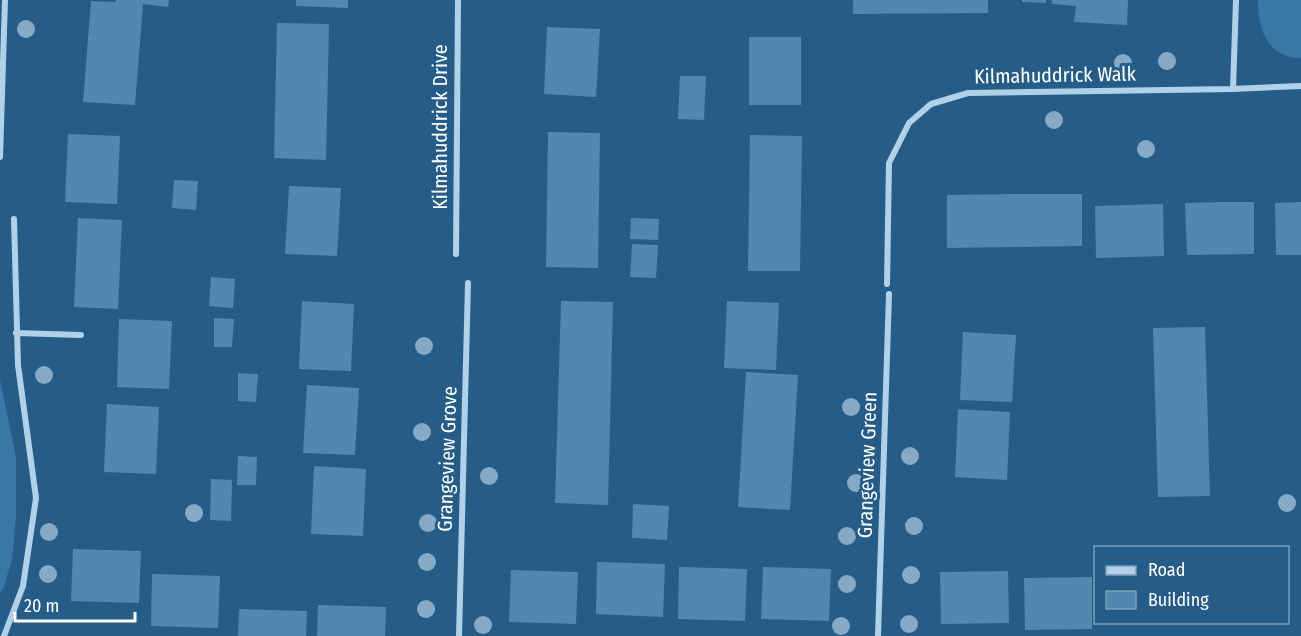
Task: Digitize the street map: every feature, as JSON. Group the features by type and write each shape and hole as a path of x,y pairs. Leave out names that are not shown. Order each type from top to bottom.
{"street":[{"path":"0,158 4,0"},
{"name":"Kilmahuddrick Drive","path":"456,254 458,0"},
{"path":"1233,89 1236,0"},
{"name":"Kilmahuddrick Walk","path":"887,284 889,163 909,123 931,104 968,93 1301,86"},
{"path":"4,636 23,586 36,498 18,365 14,219"},
{"name":"Grangeview Grove","path":"459,636 468,283"},
{"name":"Grangeview Green","path":"878,636 889,294"},
{"path":"16,333 81,335"}],"shaded area":[{"path":"1258,0 1301,0 1301,58 1280,53 1267,40 1262,31"},
{"path":"0,380 16,457 16,516 12,560 0,592"}],"building":[{"path":"116,0 169,0 168,7 143,4 135,105 83,102 91,1 115,2"},
{"path":"296,0 348,0 348,8 296,6"},
{"path":"853,0 988,0 988,13 853,14"},
{"path":"1022,0 1046,0 1046,3 1022,2"},
{"path":"1052,0 1128,0 1127,25 1074,22 1076,6 1052,4"},
{"path":"277,23 329,24 326,160 274,158"},
{"path":"547,27 600,29 596,97 544,94"},
{"path":"749,37 801,37 801,105 749,105"},
{"path":"680,76 706,76 704,120 678,119"},
{"path":"548,132 600,133 598,268 546,267"},
{"path":"68,134 120,136 117,204 65,202"},
{"path":"750,135 802,136 800,271 748,271"},
{"path":"174,180 198,181 196,210 172,208"},
{"path":"289,186 341,188 337,256 285,254"},
{"path":"1082,194 1082,246 947,248 947,195"},
{"path":"1254,202 1254,254 1187,255 1185,203"},
{"path":"1301,202 1301,255 1276,255 1275,203"},
{"path":"1163,204 1164,256 1096,258 1095,206"},
{"path":"78,218 122,220 118,309 74,307"},
{"path":"631,218 659,219 658,240 630,239"},
{"path":"632,244 658,245 656,278 630,277"},
{"path":"211,277 235,279 233,308 209,306"},
{"path":"302,301 354,304 351,371 299,369"},
{"path":"561,301 613,302 608,505 555,503"},
{"path":"727,301 779,303 776,370 724,368"},
{"path":"214,318 234,319 232,347 214,347"},
{"path":"119,319 172,321 169,389 117,387"},
{"path":"1205,327 1210,496 1158,497 1153,328"},
{"path":"963,332 1016,335 1012,402 960,400"},
{"path":"746,372 798,375 790,510 738,507"},
{"path":"238,373 258,374 256,402 238,401"},
{"path":"307,385 359,388 355,455 303,453"},
{"path":"107,404 159,407 156,474 104,472"},
{"path":"958,409 1010,412 1007,480 955,477"},
{"path":"238,456 257,457 256,485 237,485"},
{"path":"314,466 366,469 363,536 311,534"},
{"path":"211,479 232,480 231,521 210,520"},
{"path":"633,504 669,506 667,540 632,538"},
{"path":"73,549 141,551 139,603 71,601"},
{"path":"597,562 665,564 663,617 596,614"},
{"path":"679,567 747,569 745,621 678,619"},
{"path":"763,567 831,569 829,621 761,619"},
{"path":"511,570 578,572 576,624 509,622"},
{"path":"1008,571 1009,623 941,624 940,572"},
{"path":"152,574 220,576 218,628 151,626"},
{"path":"1092,577 1092,629 1025,630 1024,578"},
{"path":"318,605 386,607 385,636 317,636"},
{"path":"239,609 307,611 306,636 238,636"}]}
